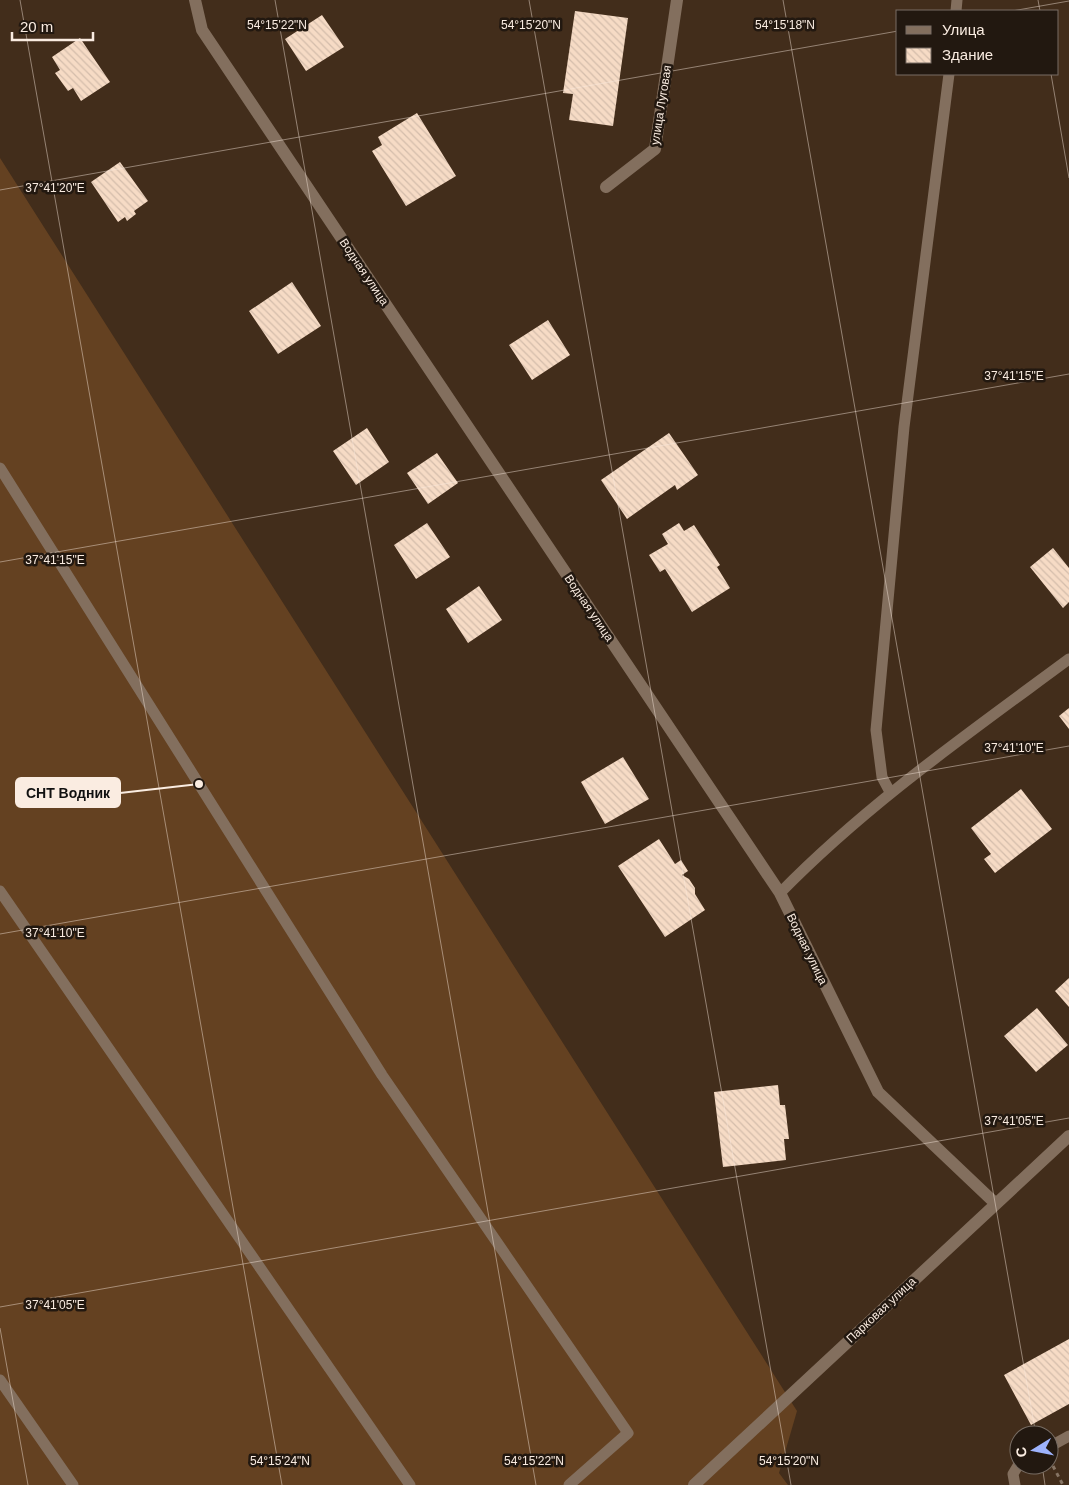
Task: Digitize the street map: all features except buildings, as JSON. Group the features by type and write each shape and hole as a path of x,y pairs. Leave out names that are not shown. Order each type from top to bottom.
{"street":[{"name":"Водная улица","path":"195,0 202,30 780,893 878,1092 996,1204"},
{"name":"улица Луговая","path":"606,187 655,149 677,0"},
{"name":"Парковая улица","path":"694,1485 1069,1136"}],"lane":[{"path":"890,792 882,777 876,730 904,427 948,75"},
{"path":"0,468 382,1075 628,1433 569,1485"},
{"path":"780,893 818,853 890,792 1069,659"},
{"path":"0,891 410,1485"},
{"path":"0,1380 73,1485"}],"shaded area":[{"path":"0,158 797,1411 779,1473 788,1485 0,1485"}],"place":[{"name":"СНТ Водник","path":"199,784"}]}
